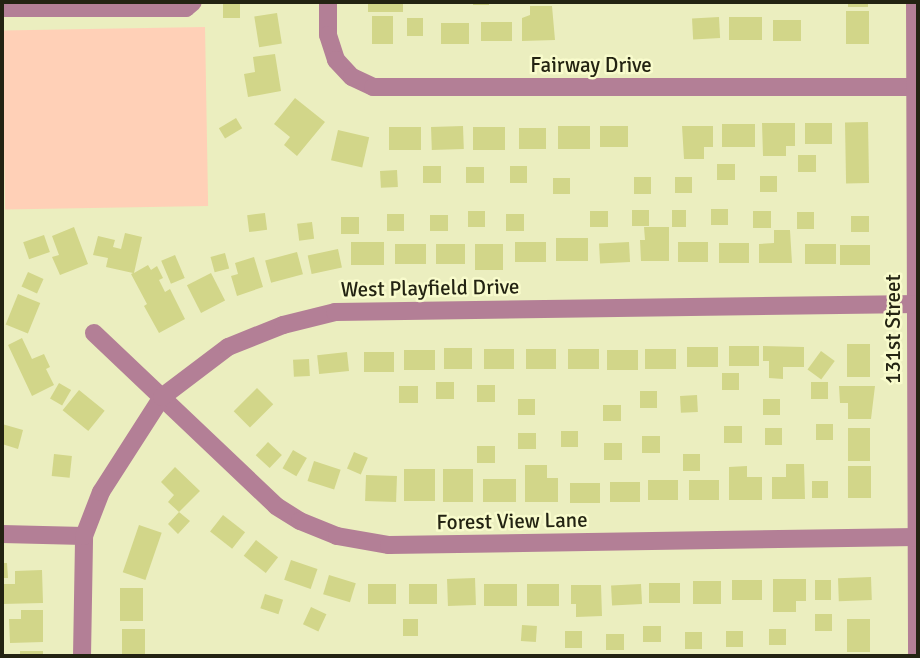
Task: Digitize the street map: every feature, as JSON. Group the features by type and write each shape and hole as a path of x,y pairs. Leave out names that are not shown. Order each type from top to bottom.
{"street":[{"path":"2,6 186,8 193,2"},
{"name":"Fairway Drive","path":"328,2 328,35 336,60 352,77 373,87 915,87"},
{"name":"131st Street","path":"915,2 917,656"},
{"name":"West Playfield Drive","path":"82,656 84,536 101,492 162,397 228,347 283,325 335,312 917,304"},
{"name":"Forest View Lane","path":"94,333 276,506 316,528 365,542 389,545 916,537"},
{"path":"2,534 84,536"}],"shaded area":[{"path":"205,27 208,206 5,210 2,31"}],"building":[{"path":"368,2 403,2 403,12 368,12"},
{"path":"473,2 489,2 489,5 473,5"},
{"path":"848,2 868,2 868,7 848,7"},
{"path":"223,3 240,3 240,18 223,18"},
{"path":"530,6 552,6 555,40 522,41 522,18 530,15"},
{"path":"846,11 869,11 869,44 846,44"},
{"path":"277,13 282,44 259,47 254,17"},
{"path":"372,16 393,16 393,44 372,44"},
{"path":"719,17 720,38 693,39 692,18"},
{"path":"729,17 762,17 762,40 729,40"},
{"path":"407,18 423,18 423,36 407,36"},
{"path":"773,20 801,20 801,41 773,41"},
{"path":"481,22 512,22 512,41 481,41"},
{"path":"441,23 469,23 469,44 441,44"},
{"path":"275,54 281,91 248,97 244,74 255,72 253,57"},
{"path":"295,98 325,122 297,156 284,145 290,137 274,124"},
{"path":"236,118 242,128 225,139 219,128"},
{"path":"845,122 868,122 869,183 846,183"},
{"path":"762,123 795,123 795,146 786,146 786,156 763,156"},
{"path":"805,123 832,123 832,144 805,144"},
{"path":"722,124 755,124 755,147 722,147"},
{"path":"463,126 464,149 432,150 431,127"},
{"path":"558,126 590,126 590,149 558,149"},
{"path":"600,126 628,126 628,147 600,147"},
{"path":"682,126 713,126 713,147 704,147 704,159 684,159"},
{"path":"389,127 421,127 421,150 389,150"},
{"path":"473,127 505,127 505,150 473,150"},
{"path":"519,128 546,128 546,149 519,149"},
{"path":"338,130 369,137 362,167 331,160"},
{"path":"798,155 816,155 816,172 798,172"},
{"path":"717,164 735,164 735,180 717,180"},
{"path":"423,166 441,166 441,183 423,183"},
{"path":"510,166 527,166 527,183 510,183"},
{"path":"466,167 484,167 484,183 466,183"},
{"path":"397,170 398,187 381,188 380,171"},
{"path":"760,176 777,176 777,192 760,192"},
{"path":"634,177 651,177 651,194 634,194"},
{"path":"675,177 692,177 692,193 675,193"},
{"path":"553,178 570,178 570,194 553,194"},
{"path":"711,209 728,209 728,225 711,225"},
{"path":"632,210 649,210 649,226 632,226"},
{"path":"672,210 686,210 686,227 672,227"},
{"path":"468,211 485,211 485,227 468,227"},
{"path":"590,211 608,211 608,227 590,227"},
{"path":"753,211 771,211 771,228 753,228"},
{"path":"797,212 814,212 814,229 797,229"},
{"path":"265,213 267,230 249,232 247,215"},
{"path":"387,214 404,214 404,231 387,231"},
{"path":"506,214 524,214 524,231 506,231"},
{"path":"430,215 448,215 448,231 430,231"},
{"path":"851,216 869,216 869,232 851,232"},
{"path":"341,217 359,217 359,234 341,234"},
{"path":"312,222 314,239 299,241 297,224"},
{"path":"74,227 88,264 60,275 52,257 59,255 52,236"},
{"path":"644,227 669,227 669,261 641,261 640,240 645,240"},
{"path":"774,230 790,230 792,263 759,263 759,244 774,243"},
{"path":"125,233 142,237 134,273 148,265 151,270 157,266 163,278 159,280 165,292 170,289 185,319 159,333 144,306 147,304 131,274 133,273 106,267 108,258 93,255 98,236 115,240 113,247 121,249"},
{"path":"44,235 50,252 29,259 23,242"},
{"path":"556,238 588,238 588,261 556,261"},
{"path":"351,242 384,242 384,265 351,265"},
{"path":"515,242 546,242 546,262 515,262"},
{"path":"629,242 630,262 600,264 599,244"},
{"path":"678,242 708,242 708,262 678,262"},
{"path":"719,243 749,243 749,263 719,263"},
{"path":"395,244 426,244 426,264 395,264"},
{"path":"436,244 465,244 465,264 436,264"},
{"path":"475,244 503,244 503,270 475,270"},
{"path":"805,244 836,244 836,264 805,264"},
{"path":"840,245 870,245 870,265 840,265"},
{"path":"338,249 342,268 312,274 308,255"},
{"path":"297,252 303,274 271,283 265,261"},
{"path":"225,253 229,268 215,272 211,257"},
{"path":"175,255 185,278 171,284 161,261"},
{"path":"254,257 263,287 237,296 231,276 238,274 235,263"},
{"path":"28,272 44,279 37,294 21,287"},
{"path":"211,273 225,301 201,313 187,285"},
{"path":"18,294 40,303 28,334 6,325"},
{"path":"22,338 32,359 44,354 50,367 46,369 54,385 32,396 8,345"},
{"path":"847,344 870,344 870,377 847,377"},
{"path":"729,346 759,346 759,366 729,366"},
{"path":"763,346 804,347 804,367 783,367 783,379 769,378 769,361 763,361"},
{"path":"687,347 718,347 718,367 687,367"},
{"path":"444,348 472,348 472,369 444,369"},
{"path":"484,349 514,349 514,369 484,369"},
{"path":"526,349 556,349 556,369 526,369"},
{"path":"568,349 599,349 599,369 568,369"},
{"path":"645,349 676,349 676,369 645,369"},
{"path":"404,350 435,350 435,370 404,370"},
{"path":"607,350 638,350 638,370 607,370"},
{"path":"821,351 835,361 821,380 807,370"},
{"path":"347,352 349,371 319,374 317,355"},
{"path":"364,352 394,352 394,372 364,372"},
{"path":"309,359 310,376 294,377 293,360"},
{"path":"722,373 739,373 739,390 722,390"},
{"path":"436,382 454,382 454,399 436,399"},
{"path":"811,382 828,382 828,399 811,399"},
{"path":"59,383 71,390 62,406 50,399"},
{"path":"477,385 495,385 495,402 477,402"},
{"path":"399,386 418,386 418,403 399,403"},
{"path":"839,386 875,386 871,419 848,419 848,403 840,403"},
{"path":"257,388 273,404 250,428 234,411"},
{"path":"79,390 105,411 88,431 63,410"},
{"path":"640,391 657,391 657,408 640,408"},
{"path":"697,395 698,412 681,413 680,396"},
{"path":"518,399 535,399 535,415 518,415"},
{"path":"763,399 780,399 780,415 763,415"},
{"path":"603,405 621,405 621,421 603,421"},
{"path":"2,424 23,430 18,449 2,444"},
{"path":"816,424 833,424 833,440 816,440"},
{"path":"724,426 742,426 742,443 724,443"},
{"path":"765,428 782,428 782,445 765,445"},
{"path":"848,428 870,428 870,461 848,461"},
{"path":"561,431 578,431 578,447 561,447"},
{"path":"518,433 536,433 536,449 518,449"},
{"path":"642,436 660,436 660,453 642,453"},
{"path":"268,442 282,455 270,468 256,455"},
{"path":"604,443 622,443 622,460 604,460"},
{"path":"477,446 495,446 495,463 477,463"},
{"path":"293,450 307,458 296,476 282,468"},
{"path":"354,452 368,458 361,474 347,469"},
{"path":"54,454 72,456 70,478 52,476"},
{"path":"683,454 700,454 700,471 683,471"},
{"path":"314,461 341,470 334,490 308,481"},
{"path":"786,464 804,464 805,499 772,499 772,477 786,477"},
{"path":"525,465 547,465 547,478 558,478 558,502 525,502"},
{"path":"747,466 747,477 762,477 762,500 729,500 729,467"},
{"path":"848,466 871,466 871,498 848,498"},
{"path":"175,467 200,491 179,512 168,502 174,495 161,482"},
{"path":"404,469 435,469 435,501 404,501"},
{"path":"443,469 473,469 473,502 443,502"},
{"path":"366,475 397,476 396,502 365,501"},
{"path":"483,479 516,479 516,502 483,502"},
{"path":"648,480 678,480 678,500 648,500"},
{"path":"689,480 719,480 719,500 689,500"},
{"path":"812,481 828,481 828,498 812,498"},
{"path":"610,482 640,482 640,502 610,502"},
{"path":"570,483 600,483 600,503 570,503"},
{"path":"179,512 190,521 178,534 168,524"},
{"path":"223,515 245,532 232,549 210,532"},
{"path":"139,525 162,533 145,580 123,572"},
{"path":"256,540 278,557 266,573 244,556"},
{"path":"291,560 317,569 311,589 284,580"},
{"path":"2,563 7,563 8,578 2,578"},
{"path":"42,570 43,603 2,604 2,584 15,584 15,571"},
{"path":"329,575 356,583 350,602 323,594"},
{"path":"871,577 872,600 839,601 838,578"},
{"path":"475,578 476,605 448,606 447,579"},
{"path":"773,579 806,579 806,601 796,601 796,612 773,612"},
{"path":"732,580 762,580 762,600 732,600"},
{"path":"815,580 831,580 831,600 815,600"},
{"path":"693,581 721,581 721,604 693,604"},
{"path":"649,583 680,583 680,603 649,603"},
{"path":"368,584 396,584 396,604 368,604"},
{"path":"409,584 437,584 437,604 409,604"},
{"path":"484,584 517,584 517,606 484,606"},
{"path":"527,584 559,584 559,606 527,606"},
{"path":"641,584 642,604 612,606 611,586"},
{"path":"571,585 601,585 602,616 576,617 576,604 571,604"},
{"path":"120,588 143,588 143,621 120,621"},
{"path":"265,594 283,600 278,614 260,608"},
{"path":"311,607 326,614 318,631 303,624"},
{"path":"21,610 43,610 43,642 10,643 9,619 21,619"},
{"path":"815,614 832,614 832,631 815,631"},
{"path":"403,619 418,619 418,636 403,636"},
{"path":"847,619 870,619 870,652 847,652"},
{"path":"522,625 537,626 536,642 521,641"},
{"path":"643,626 661,626 661,642 643,642"},
{"path":"122,629 145,629 145,656 122,656"},
{"path":"769,629 786,629 786,645 769,645"},
{"path":"565,631 582,631 582,648 565,648"},
{"path":"726,631 743,631 743,647 726,647"},
{"path":"685,632 702,632 702,649 685,649"},
{"path":"606,634 624,634 624,650 606,650"},
{"path":"20,651 43,651 43,656 20,656"}]}
